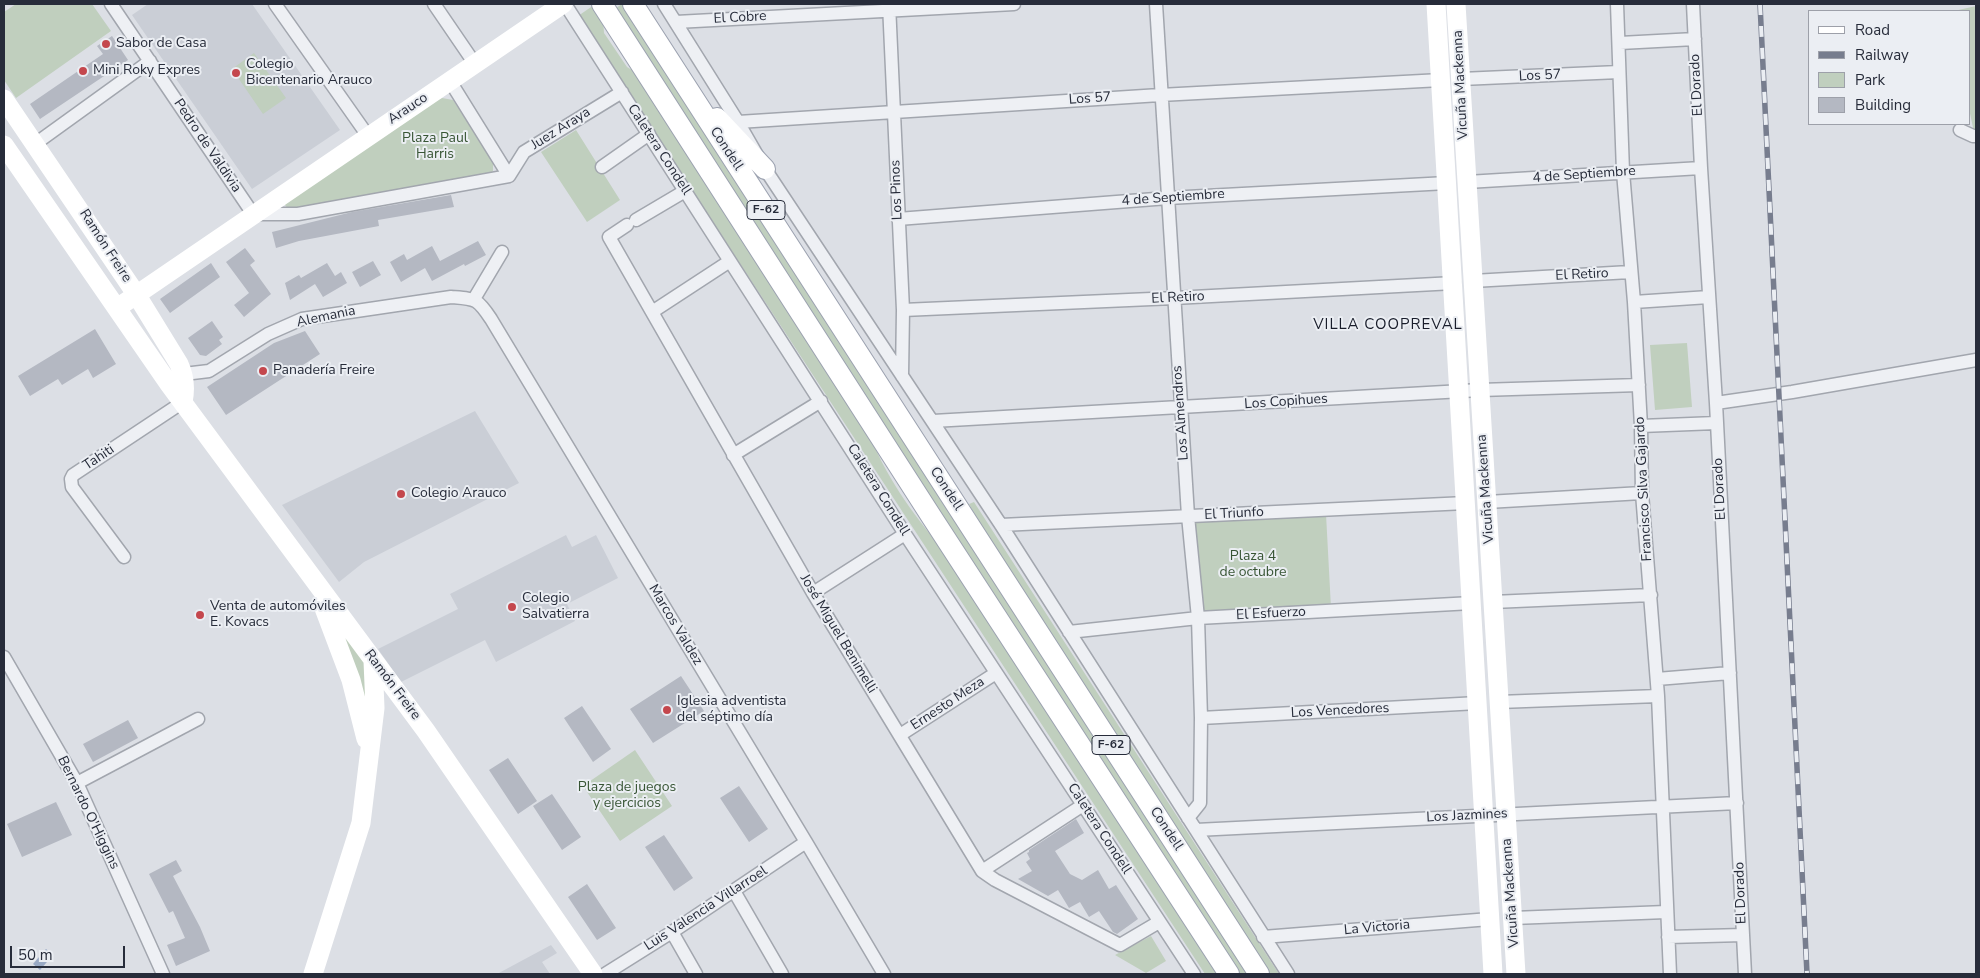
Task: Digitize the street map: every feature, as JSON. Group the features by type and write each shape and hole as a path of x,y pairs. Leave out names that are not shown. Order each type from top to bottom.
{"main road":[{"name":"Arauco","path":"117,308 564,4"},
{"name":"Condell","path":"602,4 931,516 1229,974"},
{"name":"Condell","path":"632,4 1259,974"},
{"name":"Vicuña Mackenna","path":"1436,4 1485,814 1492,974"},
{"name":"Vicuña Mackenna","path":"1456,4 1516,974"},
{"path":"682,80 766,169"},
{"name":"Ramón Freire","path":"4,98 136,294 184,374"},
{"name":"Ramón Freire","path":"4,144 154,364 426,730 593,974"},
{"path":"154,364 171,372 184,374 185,390 183,402"},
{"path":"305,569 337,640 361,716 370,756"},
{"path":"313,974 362,822 375,708 373,660"},
{"path":"375,708 383,703 402,699"}],"street":[{"name":"Pedro de Valdivia","path":"111,4 253,214"},
{"path":"275,4 368,136"},
{"path":"434,4 475,64"},
{"name":"Caletera Condell","path":"564,4 905,534 1194,974"},
{"path":"664,4 766,169 1001,524 1288,974"},
{"name":"El Cobre","path":"676,22 890,7 1014,4"},
{"name":"Los Almendros","path":"1156,4 1160,95 1188,516 1198,618 1201,718 1200,803 1188,818"},
{"name":"Francisco Silva Gajardo","path":"1618,4 1623,172 1634,302 1641,426 1642,493 1658,696 1661,807 1670,974"},
{"name":"El Dorado","path":"1693,4 1716,403 1745,974"},
{"name":"Los Pinos","path":"890,7 902,310 902,376"},
{"path":"1620,43 1695,39"},
{"path":"35,144 150,61"},
{"name":"Los 57","path":"1461,79 1619,72"},
{"name":"Los 57","path":"738,122 1160,95 1441,80"},
{"path":"253,214 298,214 509,176 450,81"},
{"name":"Juez Araya","path":"509,176 524,152 622,92"},
{"path":"1960,130 1976,136"},
{"path":"602,167 649,134"},
{"name":"4 de Septiembre","path":"1467,182 1701,168"},
{"name":"4 de Septiembre","path":"898,219 1168,198 1448,183"},
{"name":"José Miguel Benimelli","path":"685,191 608,237 813,593 982,871 1120,945 1160,922"},
{"path":"474,299 502,252"},
{"path":"652,312 730,262"},
{"name":"El Retiro","path":"1473,281 1630,272"},
{"name":"El Retiro","path":"902,310 1454,283"},
{"name":"Alemania","path":"184,374 209,371 260,338 302,319 451,297 474,299"},
{"path":"1634,302 1709,297"},
{"name":"Marcos Valdez","path":"474,299 482,306 491,319 884,974"},
{"path":"1716,403 1976,360"},
{"name":"Los Copihues","path":"933,421 1460,391 1638,385"},
{"path":"733,455 821,401"},
{"name":"Tahiti","path":"124,557 72,487 71,479 73,475 183,402"},
{"path":"1641,426 1716,423"},
{"path":"1487,502 1642,493"},
{"name":"El Triunfo","path":"1001,524 1466,503"},
{"path":"813,593 905,534"},
{"path":"1493,602 1651,595"},
{"name":"El Esfuerzo","path":"1070,632 1198,618 1472,603"},
{"name":"Bernardo O'Higgins","path":"4,658 77,783 162,974"},
{"name":"Ernesto Meza","path":"900,735 996,672"},
{"path":"1657,679 1730,673"},
{"path":"1499,702 1658,696"},
{"name":"Los Vencedores","path":"1201,718 1478,703"},
{"path":"77,783 198,720"},
{"name":"Los Jazmines","path":"1196,830 1485,814 1737,803"},
{"path":"982,871 1083,805"},
{"name":"Luis Valencia Villarroel","path":"605,974 672,932 806,842"},
{"path":"734,891 782,974"},
{"path":"1513,918 1666,912"},
{"name":"La Victoria","path":"1263,937 1490,918"},
{"path":"672,932 696,974"},
{"path":"1668,937 1743,935"}],"shaded area":[{"name":"Colegio Bicentenario Arauco","path":"148,4 252,4 340,130 252,189 132,15"},
{"name":"Colegio Arauco","path":"475,411 519,483 364,562 339,582 282,505"},
{"name":"Colegio Salvatierra","path":"566,535 572,547 596,535 618,578 567,604 575,621 496,662 485,640 401,682 378,649 458,609 450,594"},
{"path":"551,945 557,953 542,962 550,974 497,974"}],"green space":[{"path":"16,4 92,4 111,31 16,98 4,80 4,12"},
{"path":"622,4 1248,974 1236,974 613,10"},
{"path":"594,5 603,18 604,33 627,67 637,73 871,438 895,485 925,528 948,556 1219,974 1205,974 578,16"},
{"path":"1976,6 1976,131 1974,132 1970,114 1970,10 1958,10"},
{"path":"254,53 286,98 263,114 232,69"},
{"name":"Plaza Paul Harris","path":"442,98 453,100 493,161 493,171 487,178 289,210 285,205 286,200 431,102"},
{"path":"576,130 620,200 587,222 541,152"},
{"path":"1687,343 1692,407 1655,410 1650,345"},
{"path":"974,502 1279,974 1265,974 976,517 969,504"},
{"name":"Plaza 4 de octubre","path":"1326,514 1331,608 1199,613 1191,522"},
{"path":"341,626 368,665 366,712"},
{"name":"Plaza de juegos y ejercicios","path":"635,750 672,806 620,841 583,786"},
{"path":"1151,936 1166,961 1146,973 1115,955"}],"water":[{"path":"46,949 53,955 40,970 33,964"}],"building":[{"path":"112,36 128,60 40,119 30,104 103,54 97,46"},
{"path":"451,195 454,207 378,220 379,226 299,241 276,248 272,232 352,212"},
{"path":"478,241 486,255 432,281 425,268 401,282 390,262 404,254 407,260 432,246 440,261"},
{"path":"245,248 255,261 250,265 271,294 244,317 234,305 249,293 226,262"},
{"path":"373,261 381,275 360,287 352,272"},
{"path":"211,263 220,277 170,313 160,299"},
{"path":"327,263 335,276 341,272 347,283 323,297 315,284 290,300 285,283 299,275 301,278"},
{"path":"212,321 223,337 219,340 222,344 206,356 200,355 188,338"},
{"path":"95,329 116,364 93,378 88,369 62,385 58,379 30,396 18,376"},
{"name":"Panadería Freire","path":"305,331 320,354 226,415 207,387 274,343"},
{"name":"Iglesia adventista del séptimo día","path":"681,676 704,711 653,743 630,709"},
{"path":"582,706 611,749 593,762 564,718"},
{"path":"128,720 138,738 93,762 83,744"},
{"path":"508,758 537,801 518,814 489,770"},
{"path":"739,786 768,829 749,842 720,798"},
{"path":"552,794 581,837 562,850 533,806"},
{"path":"56,802 72,835 22,857 7,824"},
{"path":"1076,819 1084,833 1055,851 1070,874 1082,880 1098,870 1109,889 1116,885 1138,919 1117,934 1113,932 1099,911 1089,917 1080,902 1069,908 1058,890 1048,896 1018,879 1032,871 1026,862 1030,859 1027,853 1029,850"},
{"path":"664,835 693,878 674,891 645,847"},
{"path":"176,860 182,871 173,876 200,927 210,951 176,966 167,945 185,938 173,911 169,913 149,874"},
{"path":"587,884 616,928 597,940 568,897"}],"railway":[{"path":"1760,4 1807,974"}],"place":[{"name":"Sabor de Casa","path":"106,44"},
{"name":"Mini Roky Expres","path":"83,71"},
{"name":"Colegio Bicentenario Arauco","path":"236,73"},
{"name":"Panadería Freire","path":"263,371"},
{"name":"Colegio Arauco","path":"401,494"},
{"name":"Colegio Salvatierra","path":"512,607"},
{"name":"Venta de automóviles E. Kovacs","path":"200,615"},
{"name":"Iglesia adventista del séptimo día","path":"667,710"}],"district":[{"name":"VILLA COOPREVAL","path":"1388,325"}]}
